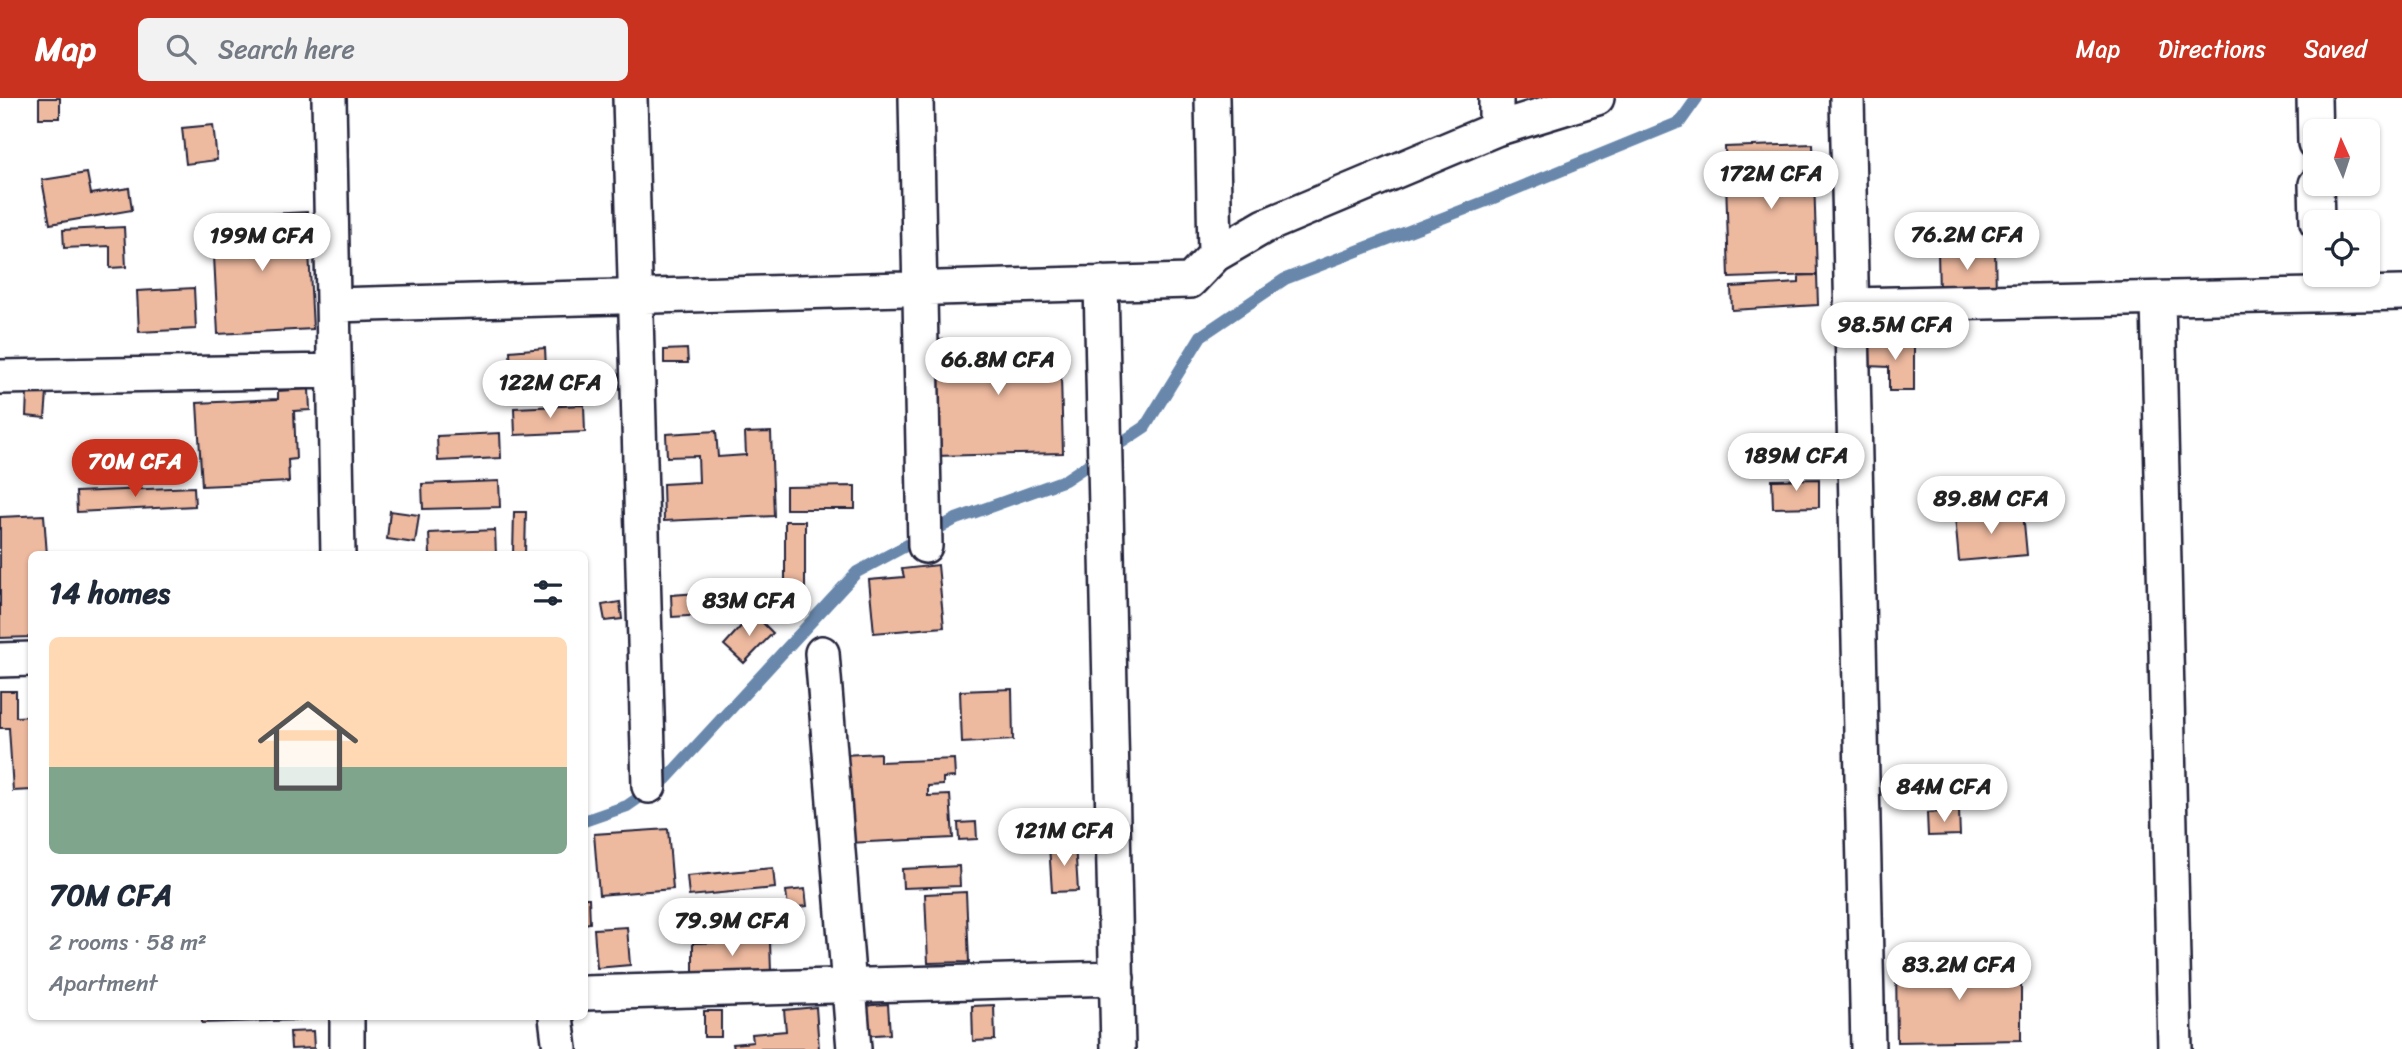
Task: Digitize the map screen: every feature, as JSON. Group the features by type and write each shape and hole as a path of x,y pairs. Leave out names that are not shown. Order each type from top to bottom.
{"street":[{"path":"329,98 338,551"},
{"path":"630,98 649,786"},
{"path":"916,98 925,546"},
{"path":"1212,98 1214,255"},
{"path":"334,305 1190,281 1214,255 1265,226 1496,113 1597,98"},
{"path":"1847,98 1868,1049"},
{"path":"2314,98 2314,119"},
{"path":"1101,283 1118,1049"},
{"path":"1851,305 2158,299 2303,286"},
{"path":"2339,287 2402,293"},
{"path":"2158,299 2175,1049"},
{"path":"0,377 334,371"},
{"path":"822,653 854,1049"},
{"path":"0,660 28,659"},
{"path":"588,993 1117,978"},
{"path":"347,1020 347,1049"},
{"path":"556,1020 559,1049"}],"building":[{"path":"39,98 60,98 60,118 39,118"},
{"path":"213,125 217,160 186,164 182,128"},
{"path":"1813,144 1817,275 1729,278 1725,147"},
{"path":"87,173 91,194 129,188 132,210 50,224 42,180"},
{"path":"307,212 313,329 218,334 212,217"},
{"path":"124,227 126,267 110,268 110,246 64,248 63,230"},
{"path":"1995,250 1996,292 1939,293 1938,252"},
{"path":"1799,275 1817,275 1818,305 1732,310 1731,287 1799,283"},
{"path":"194,288 196,329 139,332 137,291"},
{"path":"1060,337 1063,453 935,456 933,340"},
{"path":"1868,341 1914,341 1914,391 1889,391 1889,367 1868,366"},
{"path":"545,348 546,369 511,372 510,351"},
{"path":"687,349 688,363 664,363 664,350"},
{"path":"309,389 310,410 294,411 296,459 288,460 289,482 202,486 197,403 278,399 278,391"},
{"path":"27,392 47,393 45,418 26,416"},
{"path":"584,405 585,432 515,435 514,408"},
{"path":"716,431 718,457 746,455 745,433 771,432 774,516 664,521 663,484 699,482 698,456 667,457 666,434"},
{"path":"500,433 501,458 438,461 437,436"},
{"path":"1819,479 1819,507 1773,508 1772,480"},
{"path":"499,481 500,507 423,509 422,484"},
{"path":"855,486 855,509 786,509 786,487"},
{"path":"194,487 195,506 77,512 76,492"},
{"path":"390,511 419,515 415,543 387,539"},
{"path":"514,512 526,512 525,551 513,551"},
{"path":"2023,512 2027,555 1959,561 1955,517"},
{"path":"44,515 47,551 28,551 28,637 0,638 0,517"},
{"path":"785,521 805,521 805,609 785,609"},
{"path":"495,530 496,551 430,551 429,533"},
{"path":"938,565 944,627 874,633 869,580 904,577 902,569"},
{"path":"770,588 772,611 672,617 671,595"},
{"path":"620,602 622,619 605,621 602,605"},
{"path":"753,613 773,633 744,663 724,645"},
{"path":"1012,689 1013,740 962,743 960,691"},
{"path":"0,691 16,691 16,717 28,716 28,790 13,791 9,728 0,728"},
{"path":"880,753 880,762 954,759 955,777 943,778 943,785 928,786 928,796 950,795 953,838 848,843 843,755"},
{"path":"1978,779 1979,804 1956,804 1956,780"},
{"path":"1959,811 1960,835 1928,836 1927,813"},
{"path":"976,822 977,839 959,840 958,823"},
{"path":"668,829 673,889 599,895 594,834"},
{"path":"1075,843 1078,891 1052,892 1049,845"},
{"path":"959,866 960,886 903,888 902,869"},
{"path":"773,868 775,888 689,896 687,876"},
{"path":"805,889 807,906 788,908 786,891"},
{"path":"966,892 969,962 928,963 925,894"},
{"path":"588,898 589,898 588,923"},
{"path":"627,927 630,965 597,968 594,929"},
{"path":"770,941 771,972 693,974 693,943"},
{"path":"2021,963 2021,1040 1897,1042 1896,965"},
{"path":"888,1004 890,1034 861,1036 859,1006"},
{"path":"994,1005 995,1040 973,1041 972,1006"},
{"path":"816,1007 819,1049 734,1049 733,1044 753,1042 752,1034 786,1031 784,1010"},
{"path":"704,1011 721,1011 721,1037 704,1037"},
{"path":"202,1020 300,1020 202,1023"},
{"path":"313,1031 314,1048 291,1049 290,1032"}],"waterway":[{"path":"588,820 627,806 666,779 857,572 956,519 1065,480 1145,427 1201,336 1285,279 1680,122 1697,98"}]}
